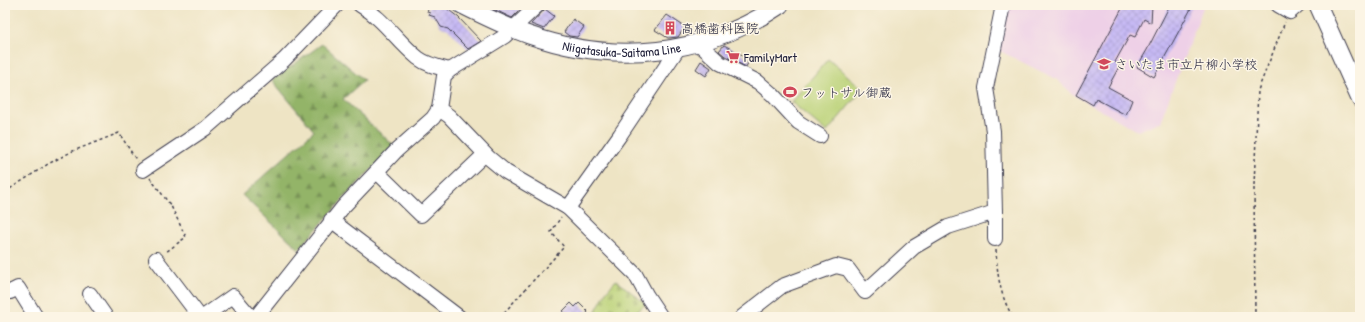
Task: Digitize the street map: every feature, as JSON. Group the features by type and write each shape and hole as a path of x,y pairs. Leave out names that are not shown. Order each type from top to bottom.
{"main road":[{"name":"Niigatasuka-Saitama Line","path":"462,5 512,29 548,41 593,52 636,52 679,47 732,31 780,5"},
{"path":"1318,5 1360,99"}],"street":[{"path":"143,170 206,128 284,60 337,5"},
{"path":"360,5 380,20 418,58 434,66 450,70"},
{"path":"203,317 233,296 256,317 331,220 432,118 439,109 444,76 450,70 505,36 538,5"},
{"path":"995,239 993,131 986,88 1003,5"},
{"path":"697,42 720,63 758,82 773,95 798,122 820,136"},
{"path":"568,208 620,135 679,47"},
{"path":"439,109 449,116 485,154 506,172 568,208 635,274 647,296 662,317"},
{"path":"377,172 421,215 485,154"},
{"path":"742,317 782,286 836,266 848,269 865,292 914,247 948,227 995,212"},
{"path":"331,220 458,317"},
{"path":"156,259 200,317"},
{"path":"10,292 18,288 36,317"},
{"path":"90,294 106,317"}],"path":[{"path":"1255,317 1254,185 1258,90 1289,8"},
{"path":"5,192 48,164 73,151 119,133 143,170 171,206 186,237 156,259"},
{"path":"500,317 564,247 551,232 568,208"},
{"path":"995,239 998,274 1006,306 1013,317"}],"shaded area":[{"name":"さいたま市立片柳小学校","path":"1007,5 1204,5 1160,122 1138,131 1075,96 1056,79 996,49"}],"green space":[{"path":"322,44 364,80 343,99 394,146 345,197 299,249 242,195 314,131 272,80"},
{"path":"828,59 863,89 827,132 791,102"},
{"path":"616,280 646,304 629,317 593,316 606,292"}],"building":[{"path":"430,5 442,5 458,17 481,41 468,49 448,29 441,27 435,17 429,15 430,13 427,12"},
{"path":"485,5 522,5 519,11 512,18"},
{"path":"1124,5 1152,5 1151,23 1144,19 1135,37 1130,35 1115,62 1120,65 1108,87 1132,100 1126,115 1096,99 1093,105 1076,95"},
{"path":"1170,5 1193,5 1154,77 1137,67"},
{"path":"545,9 554,16 544,29 531,24"},
{"name":"高橋歯科医院","path":"667,15 685,27 678,37 668,38 655,30"},
{"path":"573,19 584,27 577,37 569,36 564,32"},
{"name":"FamilyMart","path":"724,45 750,59 746,67 725,56 719,51"},
{"path":"701,61 711,68 706,76 696,69"},
{"path":"571,303 575,307 579,303 588,312 584,317 570,317 563,311"}],"place":[{"name":"高橋歯科医院","path":"670,28"},
{"name":"FamilyMart","path":"733,57"},
{"name":"さいたま市立片柳小学校","path":"1104,64"},
{"name":"フットサル御蔵","path":"790,92"}]}
